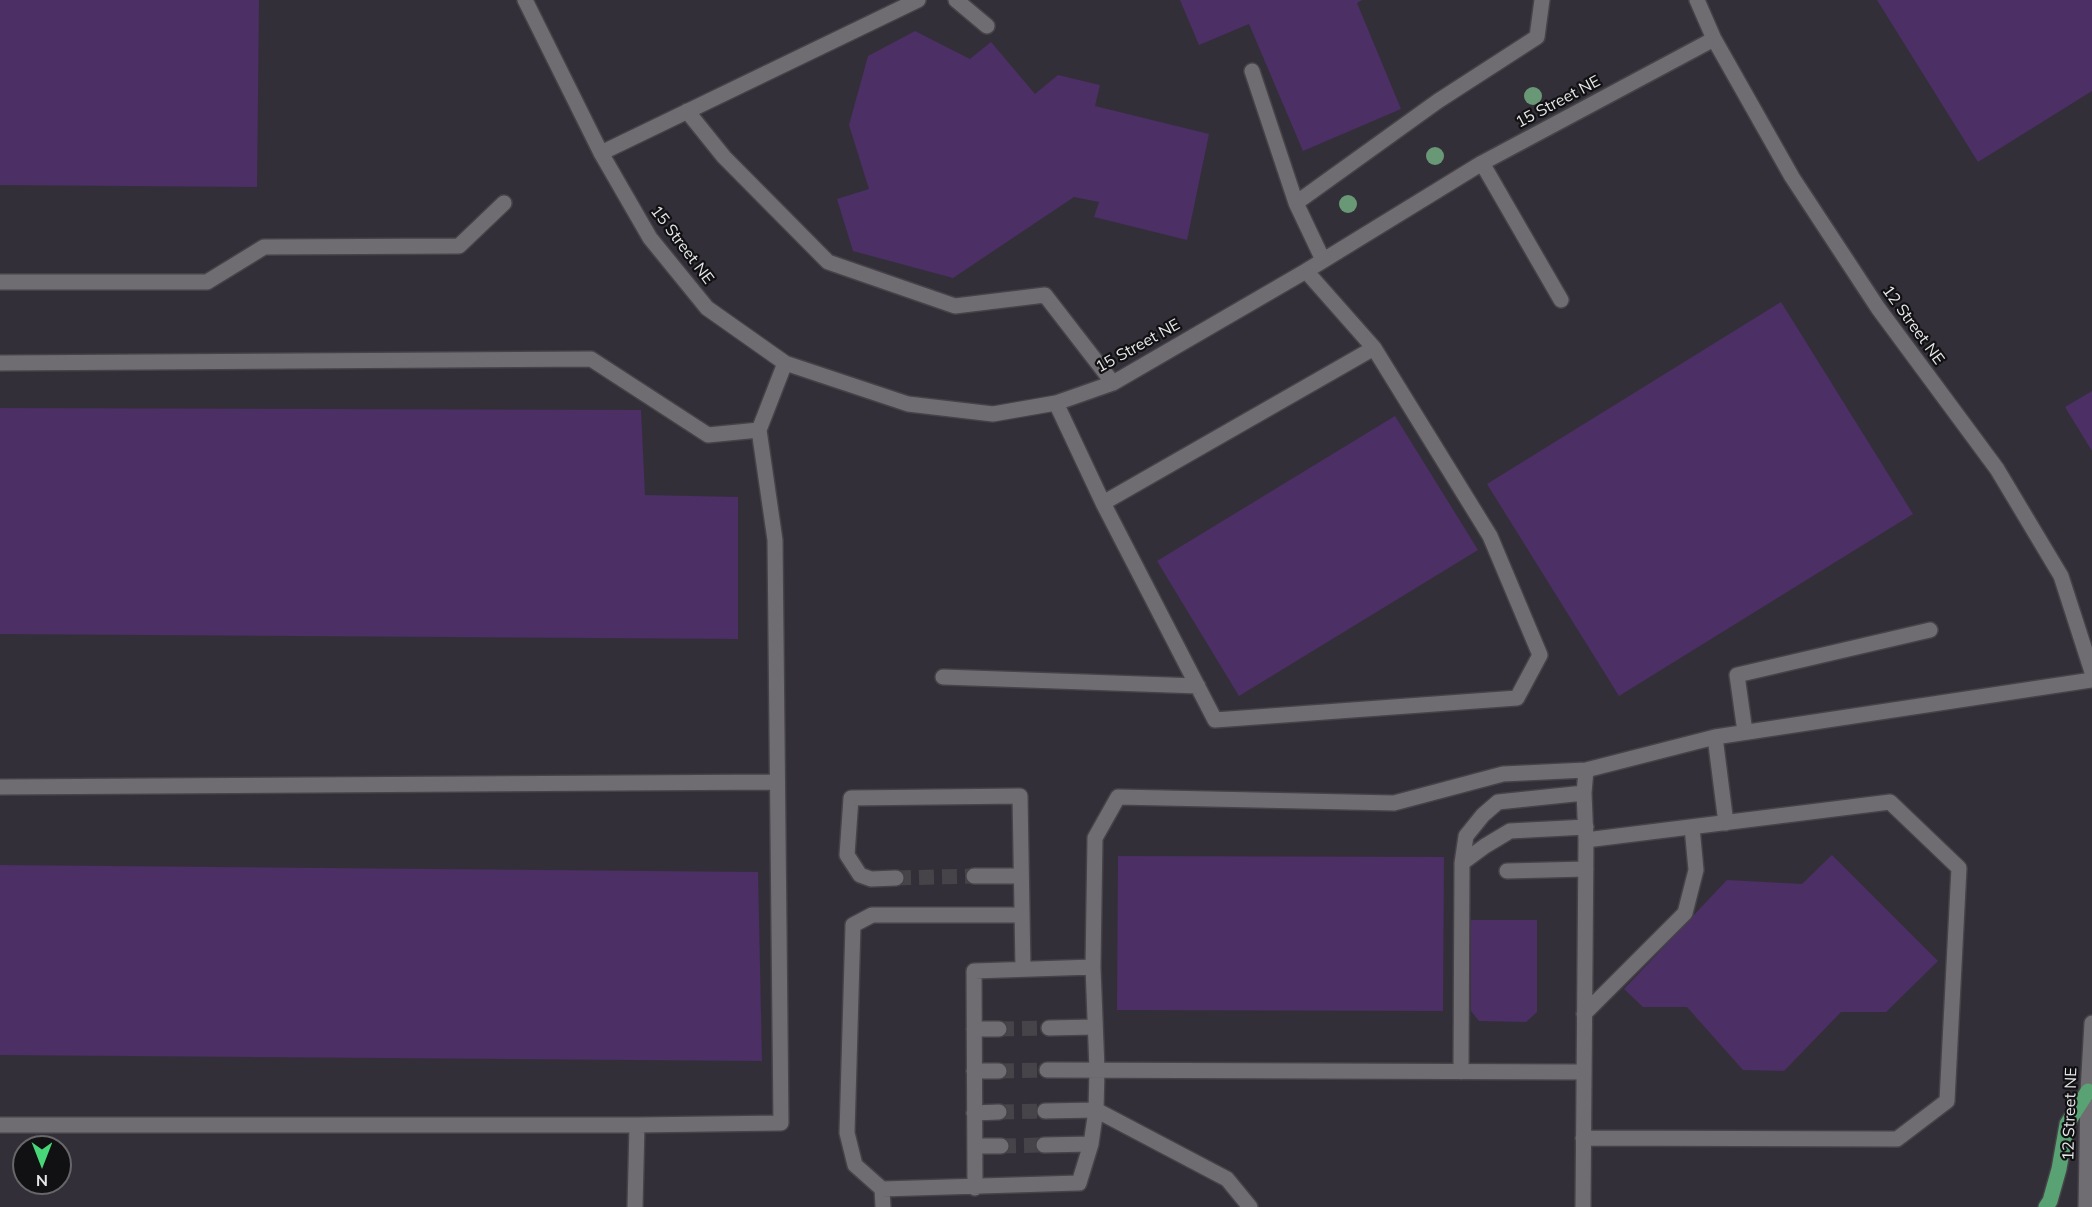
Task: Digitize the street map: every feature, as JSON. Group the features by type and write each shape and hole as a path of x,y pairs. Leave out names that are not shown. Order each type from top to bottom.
{"main road":[{"path":"2046,1207 2050,1201 2059,1169 2067,1124 2088,1091"}],"street":[{"name":"15 Street NE","path":"525,0 601,153 650,238 707,308 785,363 908,405 993,414 1056,403 1113,382 1306,271 1482,164 1714,39"},
{"path":"601,153 918,0"},
{"path":"956,0 987,26"},
{"path":"1296,203 1438,101 1537,37 1542,0"},
{"name":"12 Street NE","path":"1700,1 1714,39 1798,187 1878,308 1998,469 2061,576 2092,672"},
{"path":"1252,71 1296,203 1323,260"},
{"path":"687,111 724,157 828,262 955,306 1045,296 1113,382"},
{"path":"1482,164 1561,300"},
{"path":"0,282 207,282 264,247 459,246 504,203"},
{"path":"1056,403 1104,503 1215,720 1516,698 1539,654 1490,536 1374,348 1306,271"},
{"path":"1104,503 1374,348"},
{"path":"0,363 591,359 708,435 759,430"},
{"path":"0,1125 781,1123 775,540 759,430 785,363"},
{"path":"1745,732 1737,675 1930,630"},
{"path":"943,677 1198,686"},
{"path":"1021,915 872,915 853,925 847,1133 855,1165 882,1189 975,1188 1079,1183 1091,1144 1096,1110 1097,1070 1093,967 1095,838 1118,797 1394,803 1503,774 1586,770 1715,737 2092,680"},
{"path":"1715,737 1726,823"},
{"path":"1583,1207 1586,869 1584,793 1586,770"},
{"path":"0,787 777,782"},
{"path":"1461,1072 1462,863 1466,836 1483,815 1498,802 1584,793"},
{"path":"896,878 871,879 860,875 847,855 851,798 1020,796 1023,969"},
{"path":"1462,863 1510,831 1586,834 1692,827 1890,802 1959,868 1947,1101 1897,1139 1583,1138"},
{"path":"1584,1014 1685,913 1696,870 1692,827"},
{"path":"1507,871 1586,869"},
{"path":"974,876 1021,876"},
{"path":"975,1188 974,971 1093,967"},
{"name":"12 Street NE","path":"2086,1207 2092,1023"},
{"path":"1049,1028 1095,1027"},
{"path":"974,1029 999,1029"},
{"path":"1047,1070 1584,1072"},
{"path":"974,1071 999,1071"},
{"path":"1045,1111 1096,1110 1227,1179 1250,1207"},
{"path":"974,1113 999,1112"},
{"path":"636,1207 637,1125"},
{"path":"1044,1145 1091,1144"},
{"path":"975,1146 1001,1146"},
{"path":"882,1189 883,1207"}],"shaded area":[{"path":"0,0 2092,0 2092,1207 0,1207"}],"building":[{"path":"0,0 259,0 257,187 0,185"},
{"path":"1180,0 1362,0 1357,3 1401,109 1303,151 1249,24 1199,45"},
{"path":"1877,0 2092,0 2092,91 1978,162"},
{"path":"915,31 970,59 991,42 1035,94 1058,75 1100,85 1095,106 1209,134 1187,240 1094,217 1099,202 1074,197 953,278 853,251 837,199 869,189 849,125 868,56"},
{"path":"1781,302 1913,514 1619,696 1487,484"},
{"path":"2092,391 2092,451 2065,407"},
{"path":"0,408 641,410 645,495 738,497 738,639 0,634"},
{"path":"1395,416 1478,550 1239,696 1157,561"},
{"path":"1832,855 1938,961 1886,1012 1841,1012 1784,1071 1743,1070 1687,1007 1643,1007 1624,989 1727,880 1802,884"},
{"path":"1118,856 1444,857 1443,1011 1117,1010"},
{"path":"0,865 758,872 762,1061 0,1055"},
{"path":"1471,920 1537,920 1537,1012 1526,1022 1479,1021 1471,1011"}],"tunnel":[{"path":"896,878 974,876"},
{"path":"999,1029 1049,1028"},
{"path":"999,1071 1047,1070"},
{"path":"999,1112 1045,1111"},
{"path":"1001,1146 1044,1145"}]}
